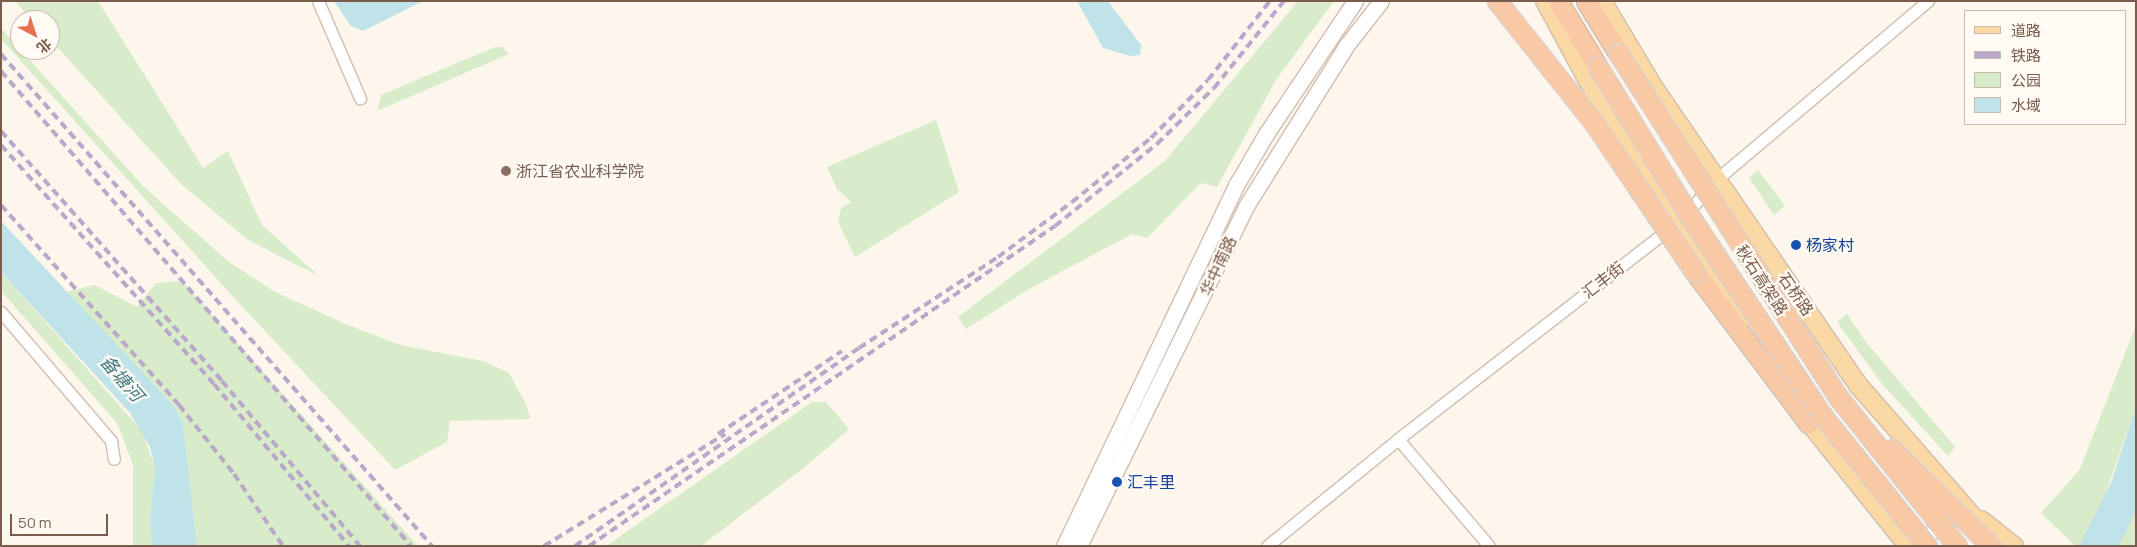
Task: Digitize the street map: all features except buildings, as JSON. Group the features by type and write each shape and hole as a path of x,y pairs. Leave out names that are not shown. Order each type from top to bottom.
{"highway":[{"path":"1498,1 1594,123 1694,271 1808,423"},
{"name":"秋石高架路","path":"1558,1 1689,215 1820,414 1927,546"},
{"name":"秋石高架路","path":"1586,1 1839,398 1957,546"},
{"path":"1839,398 1991,546"}],"main road":[{"name":"华中南路","path":"1064,546 1238,182 1266,134 1355,1"},
{"name":"华中南路","path":"1079,546 1248,203 1346,46 1381,1"},
{"path":"1545,1 1606,114 1808,423 1909,546"},
{"name":"石桥路","path":"1602,1 1652,85 1859,386 1969,510 1996,546"},
{"path":"1969,510 2014,546"}],"street":[{"path":"318,1 360,98"},
{"name":"汇丰街","path":"1267,546 1398,439 1677,223 1717,179 1926,2"},
{"path":"1,312 111,441 114,459"},
{"path":"1398,439 1489,546"},
{"path":"1909,546 1969,510"}],"green space":[{"path":"15,1 98,1 203,168 228,151 262,225 319,276 248,240 180,183 60,50 60,10 23,10"},
{"path":"1298,1 1334,1 1276,80 1217,187 1201,183 1147,238 1132,234 1029,289 966,329 958,317 1165,161"},
{"path":"1,28 10,38 10,49 1,39"},
{"path":"495,47 502,47 509,54 377,111 381,95"},
{"path":"20,60 30,60 144,187 229,262 275,292 348,325 400,345 483,361 509,373 526,404 530,419 450,421 447,442 395,470 236,300"},
{"path":"936,120 959,192 855,257 838,222 841,208 851,202 837,189 827,167"},
{"path":"1758,170 1785,206 1774,215 1749,178"},
{"path":"1,272 142,431 155,468 150,518 152,546 133,546 133,465 117,423 1,291"},
{"path":"182,281 418,546 197,546 183,423 174,406 65,292 95,285 137,307 156,283"},
{"path":"1847,314 1866,342 1955,447 1948,456 1882,384 1837,322"},
{"path":"2136,325 2136,406 2100,510 2079,546 2075,546 2041,513 2080,469"},
{"path":"812,402 826,402 849,429 806,466 701,546 606,546"},
{"path":"2136,510 2136,546 2119,546 2126,528"}],"water":[{"path":"334,1 423,1 363,31 351,26"},
{"path":"1077,1 1108,1 1141,45 1140,55 1130,56 1103,48"},
{"name":"备塘河","path":"1,221 174,406 183,423 197,546 152,546 150,518 155,468 150,447 130,413 1,272"},
{"path":"2136,406 2136,510 2119,546 2079,546 2111,483"}],"railway":[{"path":"575,546 859,348 998,257 1072,202 1151,138 1208,80 1270,1"},
{"path":"589,546 1055,226 1157,144 1214,88 1284,1"},
{"path":"1,54 432,546"},
{"path":"1,71 411,546"},
{"path":"1,131 222,381 360,546"},
{"path":"1,145 214,384 349,546"},
{"path":"1,205 179,405 234,474 283,546"},
{"path":"718,434 842,351"},
{"path":"544,546 725,434"}],"place":[{"name":"浙江省农业科学院","path":"506,171"},
{"name":"杨家村","path":"1796,245"},
{"name":"汇丰里","path":"1117,482"}]}
